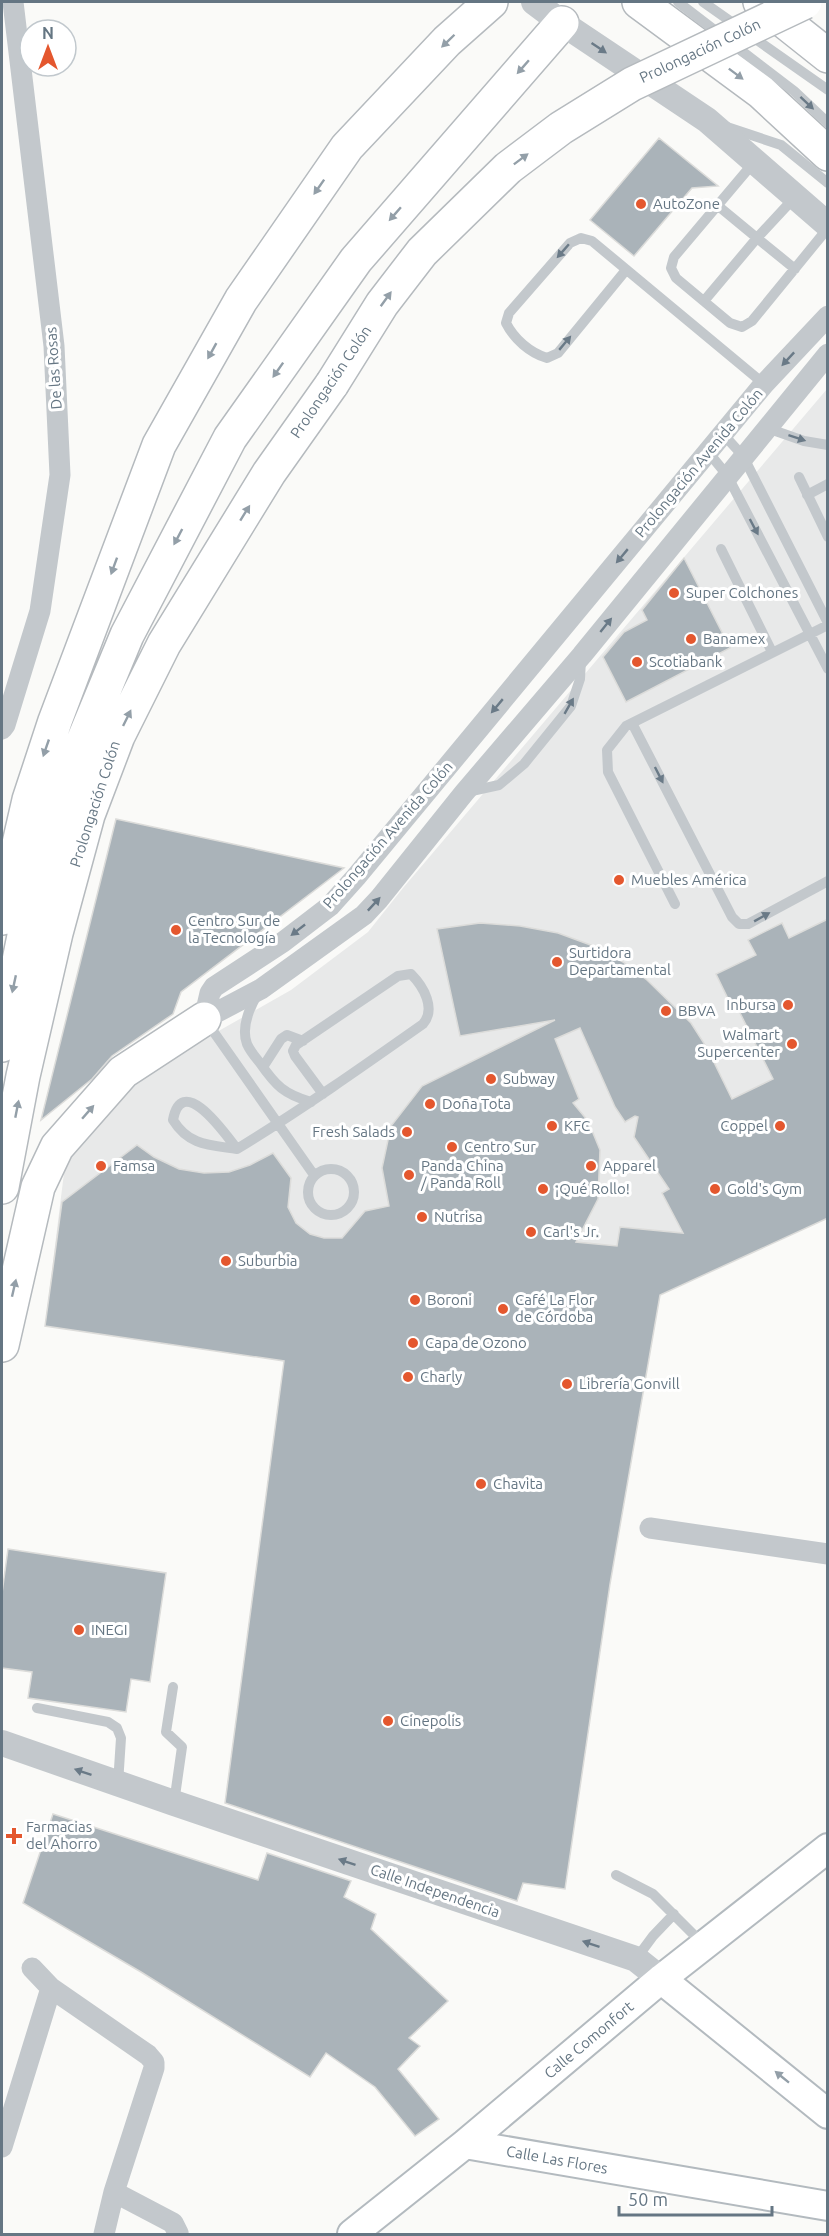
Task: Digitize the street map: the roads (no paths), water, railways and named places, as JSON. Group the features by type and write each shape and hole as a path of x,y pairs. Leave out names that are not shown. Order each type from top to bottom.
{"main road":[{"path":"2,918 29,800 59,710 159,445 241,300 347,147 447,41 490,2"},
{"path":"639,2 761,92 828,154"},
{"path":"760,2 828,56"},
{"name":"Prolongación Colón","path":"2,1187 23,1076 56,933 88,816 118,736 164,644 269,473 332,384 382,304 422,252 508,168 561,128 632,84 806,2"},
{"path":"2,1045 26,926 57,804 127,635 230,438 356,260 562,23"},
{"path":"2,1345 38,1186 57,1147 123,1071 204,1019"},
{"name":"Calle Comonfort","path":"352,2235 465,2144 661,1979 827,1850"},
{"name":"Calle Independencia","path":"661,1979 828,2114"},
{"name":"Calle Las Flores","path":"465,2144 828,2206"}],"street":[{"name":"De las Rosas","path":"2,729 40,611 60,475 54,346 13,2"},
{"path":"534,2 707,120 828,227"},
{"name":"Prolongación Avenida Colón","path":"204,1019 210,993 214,987 283,942 330,906 356,877 765,384 828,316"},
{"name":"Prolongación Avenida Colón","path":"204,1019 261,989 364,915 828,354"},
{"path":"650,1528 828,1554"},
{"name":"Calle Independencia","path":"2,1743 636,1959 661,1979"},
{"path":"32,1968 51,1988 148,2055 154,2062 114,2192 104,2235"},
{"path":"2,2147 51,1988"},
{"path":"114,2192 173,2223 177,2235"}],"lane":[{"path":"678,2 794,91 828,123"},
{"path":"703,2 828,90"},
{"path":"707,120 781,144 828,183"},
{"path":"755,161 674,257 671,268 676,278 730,323 742,327 752,321 828,227"},
{"path":"704,301 757,237 795,197"},
{"path":"717,205 795,269"},
{"path":"626,270 558,352 547,358 536,355 511,334 506,323 509,313 570,243 581,237 592,241 765,384"},
{"path":"767,428 804,441 828,445"},
{"path":"675,904 608,772 607,750 626,726 828,624 744,456 723,434"},
{"path":"708,452 727,475 828,669"},
{"path":"799,477 828,537"},
{"path":"807,495 828,484"},
{"path":"721,549 772,652"},
{"path":"632,723 732,917 739,924 748,924 828,881"},
{"path":"237,1149 202,1107 192,1102 183,1103 174,1112 172,1120 180,1132 201,1143 237,1149 311,1102 423,1024 429,1017 429,1007 421,984 411,974 398,976 303,1041 292,1051 322,1094"},
{"path":"261,989 249,1009 246,1028 247,1044 274,1084 291,1096 311,1102"},
{"path":"204,1019 314,1175"},
{"path":"263,1067 281,1039 287,1035 303,1041"},
{"path":"324,1169 336,1169 348,1175 354,1185 354,1198 348,1209 338,1215 325,1215 315,1209 308,1199 308,1186 314,1175 324,1169"},
{"path":"173,1687 166,1732 182,1747 174,1803"},
{"path":"37,1708 108,1722 117,1728 121,1738 118,1784"},
{"path":"616,1875 653,1894 704,1945"},
{"path":"636,1959 653,1936 674,1914"}],"place":[{"name":"AutoZone","path":"641,204"},
{"name":"Super Colchones","path":"674,593"},
{"name":"Banamex","path":"691,639"},
{"name":"Scotiabank","path":"637,662"},
{"name":"Muebles América","path":"619,880"},
{"name":"Centro Sur de la Tecnología","path":"176,930"},
{"name":"Surtidora Departamental","path":"557,962"},
{"name":"Inbursa","path":"788,1005"},
{"name":"BBVA","path":"666,1011"},
{"name":"Walmart Supercenter","path":"792,1044"},
{"name":"Subway","path":"491,1079"},
{"name":"Doña Tota","path":"430,1104"},
{"name":"KFC","path":"552,1126"},
{"name":"Coppel","path":"780,1126"},
{"name":"Fresh Salads","path":"407,1132"},
{"name":"Centro Sur","path":"452,1147"},
{"name":"Famsa","path":"101,1166"},
{"name":"Apparel","path":"591,1166"},
{"name":"Panda China / Panda Roll","path":"409,1175"},
{"name":"¡Qué Rollo!","path":"543,1189"},
{"name":"Gold's Gym","path":"715,1189"},
{"name":"Nutrisa","path":"422,1217"},
{"name":"Carl's Jr.","path":"531,1232"},
{"name":"Suburbia","path":"226,1261"},
{"name":"Boroni","path":"415,1300"},
{"name":"Café La Flor de Córdoba","path":"503,1309"},
{"name":"Capa de Ozono","path":"413,1343"},
{"name":"Charly","path":"408,1377"},
{"name":"Librería Gonvill","path":"567,1384"},
{"name":"Chavita","path":"481,1484"},
{"name":"INEGI","path":"79,1630"},
{"name":"Cinepolis","path":"388,1721"},
{"name":"Farmacias del Ahorro","path":"14,1836"}]}
